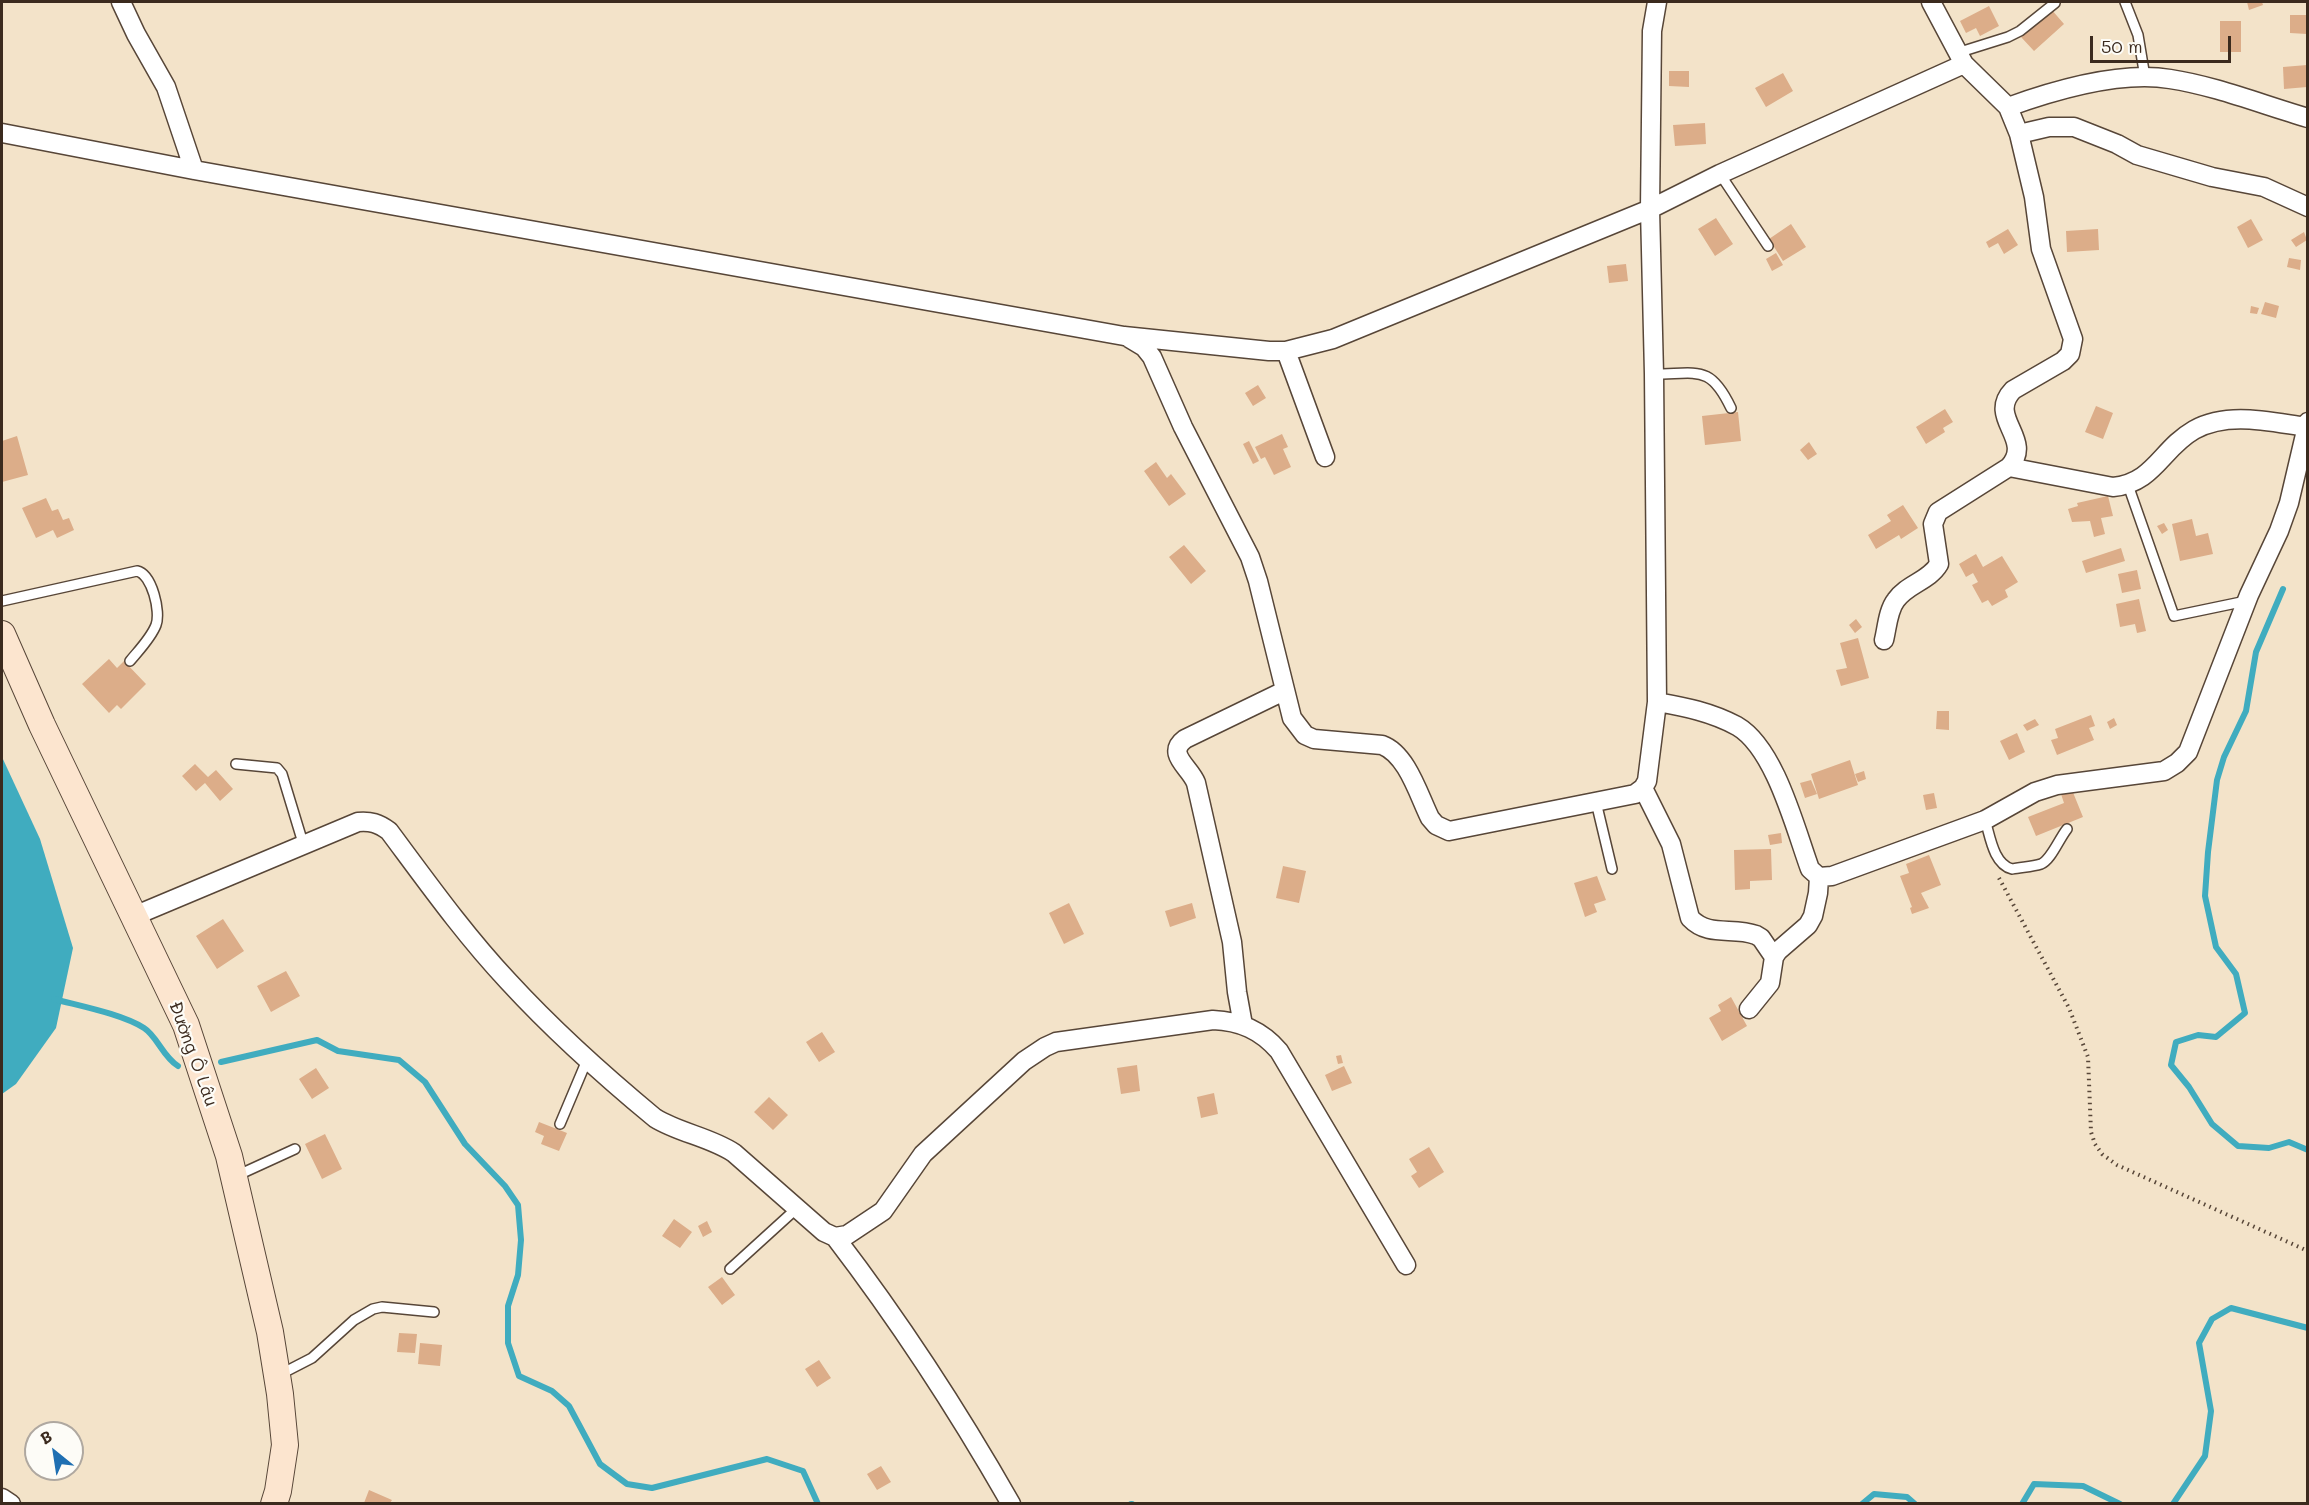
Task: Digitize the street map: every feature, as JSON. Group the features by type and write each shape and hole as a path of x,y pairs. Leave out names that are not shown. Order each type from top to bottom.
{"main road":[{"name":"Đường Ô Lâu","path":"2,634 42,725 186,1025 234,1177 270,1332 277,1376 285,1445 274,1503"}],"street":[{"path":"121,2 166,87 194,170"},
{"path":"1124,336 1144,347 1152,357 1183,427 1250,557 1292,718 1305,735 1314,739 1391,748 1403,761 1430,818 1442,829 1449,831 1635,794 1643,788 1647,781 1657,702 1650,209 1652,31 1657,2"},
{"path":"1884,640 1892,605 1896,599 1931,574 1939,564 1933,524 1938,512 2009,467 2018,455 2004,412 2008,396 2013,390 2070,354 2073,339 2041,249 2034,197 2019,134 2008,107 1960,58 1931,2"},
{"path":"2,133 194,170 1124,336 1286,351 1333,339 1650,209 1960,58"},
{"path":"2008,107 2064,89 2145,77 2170,79 2307,118"},
{"path":"2019,134 2049,127 2074,127 2137,155 2212,177 2264,187 2307,207"},
{"path":"1286,351 1325,457"},
{"path":"1657,702 1699,710 1738,727 1757,743 1770,762 1810,868 1819,877 1832,876 1985,820 2035,792 2057,785 2164,771 2178,763 2188,752 2246,601 2279,531 2289,503 2307,424 2230,419 2208,424 2178,441 2150,473 2128,485 2113,487 2009,467"},
{"path":"1244,1025 1237,992 1232,942 1196,783 1193,775 1179,760 1176,752 1179,744 1185,739 1284,691"},
{"path":"1643,788 1671,844 1690,918 1697,926 1705,929 1756,935 1761,938 1774,957"},
{"path":"134,916 303,843 358,822 369,821 379,824 389,831 448,910 493,964 587,1060 666,1125 734,1153 796,1209 824,1232 835,1237 908,1337 975,1440 1011,1503"},
{"path":"1749,1009 1770,983 1774,957 1778,951 1808,925 1816,905 1819,877"},
{"path":"835,1237 847,1235 884,1211 923,1154 1024,1061 1045,1047 1056,1042 1213,1020 1244,1025 1270,1040 1279,1051 1406,1265"},
{"path":"2,1498 11,1503"}],"lane":[{"path":"2125,2 2138,35 2145,77"},
{"path":"1960,58 2020,31 2055,3"},
{"path":"1720,174 1768,246"},
{"path":"1654,374 1709,376 1721,387 1731,408"},
{"path":"2128,485 2174,616 2246,601"},
{"path":"2,601 137,571 142,572 149,580 158,620 153,632 130,661"},
{"path":"236,764 277,768 282,774 303,843"},
{"path":"1596,802 1612,869"},
{"path":"1985,820 1999,861 2012,869 2040,864 2051,856 2058,839 2067,829"},
{"path":"560,1125 587,1060"},
{"path":"234,1177 295,1149"},
{"path":"730,1269 796,1209"},
{"path":"277,1376 312,1358 354,1320 373,1309 382,1307 434,1312"}],"path":[{"path":"1996,853 1996,872 2069,1008 2088,1056 2091,1132 2102,1154 2117,1165 2307,1251"}],"water":[{"path":"2,757 40,839 73,948 56,1028 16,1084 2,1094"}],"building":[{"path":"2247,2 2262,2 2263,5 2249,10"},
{"path":"1989,6 1999,26 1980,36 1976,28 1966,33 1960,21"},
{"path":"2051,9 2064,24 2034,51 2021,37"},
{"path":"2290,15 2307,15 2307,34 2290,33"},
{"path":"2220,21 2241,21 2241,52 2220,52"},
{"path":"2307,65 2307,87 2284,89 2283,67"},
{"path":"1669,71 1689,71 1689,87 1669,86"},
{"path":"1783,73 1793,91 1766,107 1755,88"},
{"path":"1705,123 1706,144 1675,146 1673,125"},
{"path":"1716,218 1733,244 1715,256 1698,229"},
{"path":"2251,219 2263,240 2248,248 2237,227"},
{"path":"1791,224 1806,247 1783,261 1769,239"},
{"path":"2008,229 2018,245 2004,254 1998,243 1989,248 1986,242"},
{"path":"2098,229 2099,250 2067,252 2066,231"},
{"path":"2304,232 2307,240 2296,247 2291,240"},
{"path":"1776,253 1783,265 1772,271 1766,259"},
{"path":"2289,258 2301,260 2300,270 2287,267"},
{"path":"1626,264 1628,281 1609,283 1607,266"},
{"path":"2265,302 2279,306 2276,318 2261,314"},
{"path":"2251,306 2259,308 2257,314 2250,313"},
{"path":"1258,385 1266,398 1253,406 1245,393"},
{"path":"2096,406 2113,413 2103,439 2085,432"},
{"path":"1945,409 1953,422 1943,428 1945,432 1926,444 1916,427"},
{"path":"1738,412 1741,441 1705,445 1702,416"},
{"path":"1282,434 1288,447 1283,449 1291,467 1274,475 1265,457 1261,459 1255,447"},
{"path":"17,436 28,475 2,482 2,441"},
{"path":"1249,441 1259,461 1253,464 1243,444"},
{"path":"1809,442 1817,454 1808,460 1800,450"},
{"path":"1156,462 1167,478 1171,474 1186,494 1169,506 1144,471"},
{"path":"2108,496 2113,516 2101,518 2105,534 2094,537 2090,521 2072,522 2068,509 2078,506 2077,503"},
{"path":"46,498 52,511 58,509 63,520 69,518 74,530 57,538 53,530 36,538 22,508"},
{"path":"1903,505 1918,528 1901,539 1899,535 1876,549 1868,535 1891,521 1887,515"},
{"path":"2192,519 2196,536 2208,533 2213,554 2180,561 2172,524"},
{"path":"2164,523 2168,530 2162,534 2157,526"},
{"path":"1184,545 1206,571 1191,584 1169,557"},
{"path":"2121,548 2125,561 2086,573 2082,561"},
{"path":"1976,554 1983,567 2002,556 2018,582 2005,590 2008,597 1992,606 1988,600 1982,603 1972,585 1978,582 1973,573 1966,577 1959,564"},
{"path":"2137,570 2141,589 2122,593 2118,574"},
{"path":"2139,599 2146,631 2137,633 2135,624 2120,627 2116,604"},
{"path":"1856,619 1862,627 1855,633 1849,625"},
{"path":"1858,638 1869,678 1841,686 1836,670 1847,668 1840,643"},
{"path":"109,659 117,668 124,661 146,684 121,709 117,705 109,713 82,684"},
{"path":"1937,711 1949,711 1949,730 1936,729"},
{"path":"2091,715 2095,726 2089,728 2094,740 2057,755 2051,740 2058,738 2055,729"},
{"path":"2114,718 2117,725 2110,729 2107,722"},
{"path":"2035,719 2039,725 2027,731 2023,725"},
{"path":"2017,733 2025,752 2009,760 2000,741"},
{"path":"1850,760 1858,785 1819,799 1811,774"},
{"path":"195,764 208,777 216,770 233,789 220,801 205,783 196,791 182,776"},
{"path":"1864,771 1866,779 1858,782 1855,774"},
{"path":"1811,780 1817,794 1805,798 1800,783"},
{"path":"2072,790 2083,817 2036,836 2028,817 2064,803 2061,794"},
{"path":"1934,793 1937,808 1926,810 1923,795"},
{"path":"1781,833 1782,843 1770,845 1768,835"},
{"path":"1771,849 1772,880 1750,881 1750,889 1735,890 1734,850"},
{"path":"1929,855 1941,885 1921,893 1929,908 1912,914 1910,908 1912,907 1900,876 1909,873 1906,864"},
{"path":"1283,866 1306,871 1299,903 1276,898"},
{"path":"1597,876 1606,900 1594,904 1597,912 1585,917 1574,883"},
{"path":"1069,903 1084,934 1064,944 1049,913"},
{"path":"1192,903 1196,918 1170,927 1165,911"},
{"path":"223,919 244,951 217,969 196,936"},
{"path":"286,971 300,996 271,1012 257,986"},
{"path":"1731,997 1747,1026 1722,1041 1709,1018 1721,1011 1718,1005"},
{"path":"822,1032 835,1052 819,1062 806,1042"},
{"path":"1341,1055 1343,1063 1338,1064 1336,1056"},
{"path":"1137,1065 1140,1091 1121,1094 1117,1068"},
{"path":"1344,1066 1352,1083 1332,1091 1325,1075"},
{"path":"316,1068 329,1088 312,1099 299,1079"},
{"path":"1214,1093 1218,1114 1201,1118 1197,1097"},
{"path":"769,1097 788,1115 773,1130 754,1112"},
{"path":"539,1122 567,1133 559,1151 541,1144 544,1136 535,1132"},
{"path":"325,1134 342,1169 322,1179 305,1144"},
{"path":"1429,1147 1444,1172 1419,1188 1411,1176 1417,1172 1409,1159"},
{"path":"674,1219 692,1232 680,1248 662,1236"},
{"path":"707,1221 712,1232 703,1237 698,1226"},
{"path":"722,1277 735,1295 722,1305 708,1287"},
{"path":"399,1333 417,1334 415,1353 397,1352"},
{"path":"420,1343 442,1345 440,1366 418,1364"},
{"path":"819,1360 831,1378 817,1387 805,1369"},
{"path":"881,1466 891,1482 877,1490 867,1474"},
{"path":"369,1490 392,1500 390,1503 364,1503"}],"waterway":[{"path":"2283,589 2256,652 2246,711 2224,757 2217,780 2208,852 2205,896 2216,947 2236,974 2245,1013 2216,1037 2198,1035 2176,1042 2171,1065 2189,1087 2212,1124 2238,1146 2269,1148 2289,1142 2308,1150"},
{"path":"54,999 135,1023 149,1032 178,1066"},
{"path":"221,1062 317,1040 338,1051 399,1060 425,1082 465,1144 505,1186 518,1205 521,1240 518,1275 508,1306 508,1343 519,1376 552,1391 569,1406 600,1464 627,1484 652,1488 767,1459 803,1471 818,1504"},
{"path":"2173,1504 2205,1456 2211,1411 2199,1343 2212,1319 2231,1308 2308,1328"},
{"path":"2022,1504 2034,1484 2083,1486 2120,1504"},
{"path":"1862,1504 1874,1494 1907,1497 1915,1504"}]}
